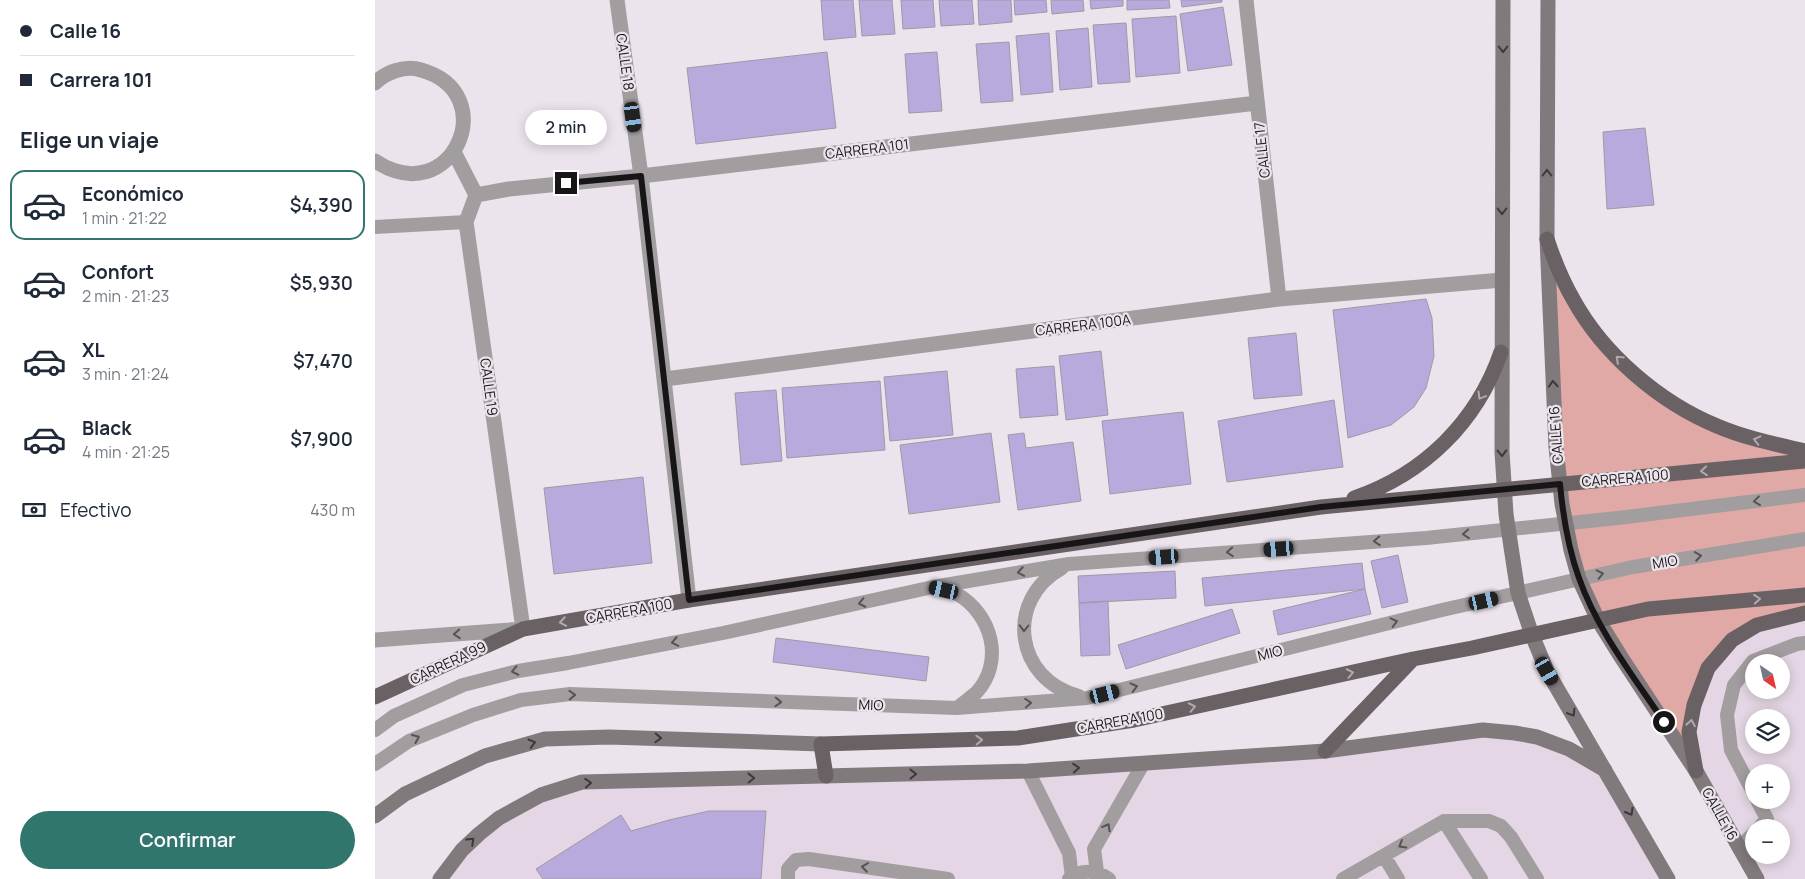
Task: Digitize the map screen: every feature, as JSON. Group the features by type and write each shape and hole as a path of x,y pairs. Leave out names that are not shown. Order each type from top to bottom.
{"main road":[{"path":"1547,239 1559,271 1583,316 1615,355 1651,386 1683,408 1718,427 1753,439 1805,450"},
{"path":"1321,507 1369,493 1399,478 1426,460 1451,437 1472,411 1489,382 1501,352"},
{"name":"CARRERA 100","path":"523,629 689,600 1321,507 1805,461"},
{"name":"CARRERA 100","path":"821,744 1018,738 1134,720 1648,609 1805,596"},
{"path":"1696,771 1689,732 1694,705 1708,668 1732,640 1757,625 1805,613"},
{"name":"CARRERA 99","path":"377,697 523,629"},
{"path":"1325,751 1413,659"},
{"path":"821,744 826,776"}],"street":[{"name":"CALLE 18","path":"617,0 641,176 689,600"},
{"name":"CALLE 17","path":"1245,0 1279,300"},
{"path":"1503,0 1502,452 1507,530 1518,593 1532,635 1547,671 1668,879"},
{"name":"CALLE 16","path":"1548,0 1547,239 1556,447 1565,524 1579,579 1598,620 1696,771 1757,879"},
{"path":"375,83 380,78 397,70 416,68 433,73 449,84 459,99 464,117 462,136 454,152 443,163 430,170 416,174 401,174 387,169 375,161"},
{"name":"CARRERA 101","path":"476,195 509,189 641,176 1257,103"},
{"path":"454,152 476,195"},
{"name":"CALLE 19","path":"476,195 467,222 523,629"},
{"name":"CARRERA 100A","path":"665,379 1279,300 1502,280"},
{"name":"CARRERA 100","path":"375,640 523,629"},
{"path":"440,879 462,850 499,818 541,795 582,782 1028,772 1325,751 1483,730 1537,737 1569,749 1605,770"},
{"name":"CARRERA 100","path":"375,816 405,794 485,756 545,739 609,737 821,744"}],"lane":[{"path":"375,227 467,222"},
{"path":"375,730 394,716 463,685 518,670 567,663 723,633 933,587 1069,564 1426,538 1565,524 1805,494"},
{"name":"MIO","path":"375,764 409,741 473,714 521,700 570,694 957,708 1087,698 1442,610 1633,567 1805,539"},
{"path":"1069,564 1052,573 1037,587 1028,604 1023,624 1025,644 1033,664 1047,681 1065,693 1087,698"},
{"path":"933,587 955,592 973,606 987,624 992,647 989,671 976,692 957,708"},
{"path":"1745,777 1731,750 1727,715 1734,684 1753,661 1805,642"},
{"path":"1028,772 1069,853 1070,878 1079,873 1103,876 1095,849 1143,764"},
{"path":"1444,820 1481,879"},
{"path":"1343,879 1444,820 1489,821 1501,826 1511,837 1537,879"},
{"path":"1739,848 1745,842"},
{"path":"1384,856 1398,879"},
{"path":"788,879 788,869 796,860 809,859 909,877 948,879"}],"shaded area":[{"path":"1547,239 1593,330 1683,408 1805,451 1805,613 1732,640 1694,705 1696,771 1621,657 1571,550"},
{"path":"1805,613 1805,879 1757,879 1749,864 1790,864 1790,819 1745,819 1745,858 1696,771 1694,705 1732,640"},
{"path":"1515,733 1605,770 1668,879 440,879 479,834 582,782 1028,771"}],"building":[{"path":"821,0 853,0 856,37 824,40"},
{"path":"859,0 892,0 895,34 862,36"},
{"path":"901,0 933,0 935,27 903,29"},
{"path":"939,0 972,0 974,24 941,26"},
{"path":"978,0 1011,0 1012,22 979,25"},
{"path":"1014,0 1046,0 1047,12 1015,15"},
{"path":"1051,0 1083,0 1084,11 1052,14"},
{"path":"1090,0 1123,0 1123,6 1091,9"},
{"path":"1127,0 1169,0 1170,8 1127,10"},
{"path":"1181,0 1222,0 1222,2 1182,7"},
{"path":"1223,7 1232,65 1188,71 1180,14"},
{"path":"1176,16 1180,73 1136,77 1132,19"},
{"path":"1126,23 1130,82 1098,84 1093,25"},
{"path":"1088,28 1092,87 1060,90 1056,31"},
{"path":"1049,33 1053,92 1021,95 1016,36"},
{"path":"1009,42 1013,101 981,103 976,44"},
{"path":"827,52 836,128 696,144 687,68"},
{"path":"937,52 942,111 909,113 905,54"},
{"path":"1645,128 1654,205 1607,209 1603,132"},
{"path":"1426,299 1432,318 1434,356 1426,388 1414,407 1391,425 1348,438 1333,310"},
{"path":"1296,333 1302,395 1254,399 1248,338"},
{"path":"1101,351 1108,415 1066,420 1059,356"},
{"path":"1054,366 1058,415 1020,418 1016,369"},
{"path":"947,371 953,435 890,441 884,377"},
{"path":"880,381 885,450 787,458 782,388"},
{"path":"776,390 782,461 741,465 735,393"},
{"path":"1334,400 1343,467 1227,482 1218,421"},
{"path":"1183,412 1191,484 1110,494 1102,421"},
{"path":"991,433 1000,502 909,514 900,445"},
{"path":"1024,433 1026,448 1073,442 1081,501 1018,510 1008,435"},
{"path":"643,477 652,563 554,574 544,488"},
{"path":"1398,555 1408,602 1382,608 1371,561"},
{"path":"1362,563 1365,589 1205,606 1202,578"},
{"path":"1175,571 1176,598 1079,603 1078,576"},
{"path":"1365,589 1371,614 1278,635 1273,611"},
{"path":"1108,601 1110,655 1081,656 1079,603"},
{"path":"1232,609 1240,633 1126,669 1118,645"},
{"path":"776,638 929,657 926,681 773,662"},
{"path":"709,811 766,811 761,879 543,879 536,869 621,815 631,831"}],"route":[{"path":"566,183 641,176 689,600 1321,507 1560,484 1565,524 1579,579 1598,620 1664,722"}]}
